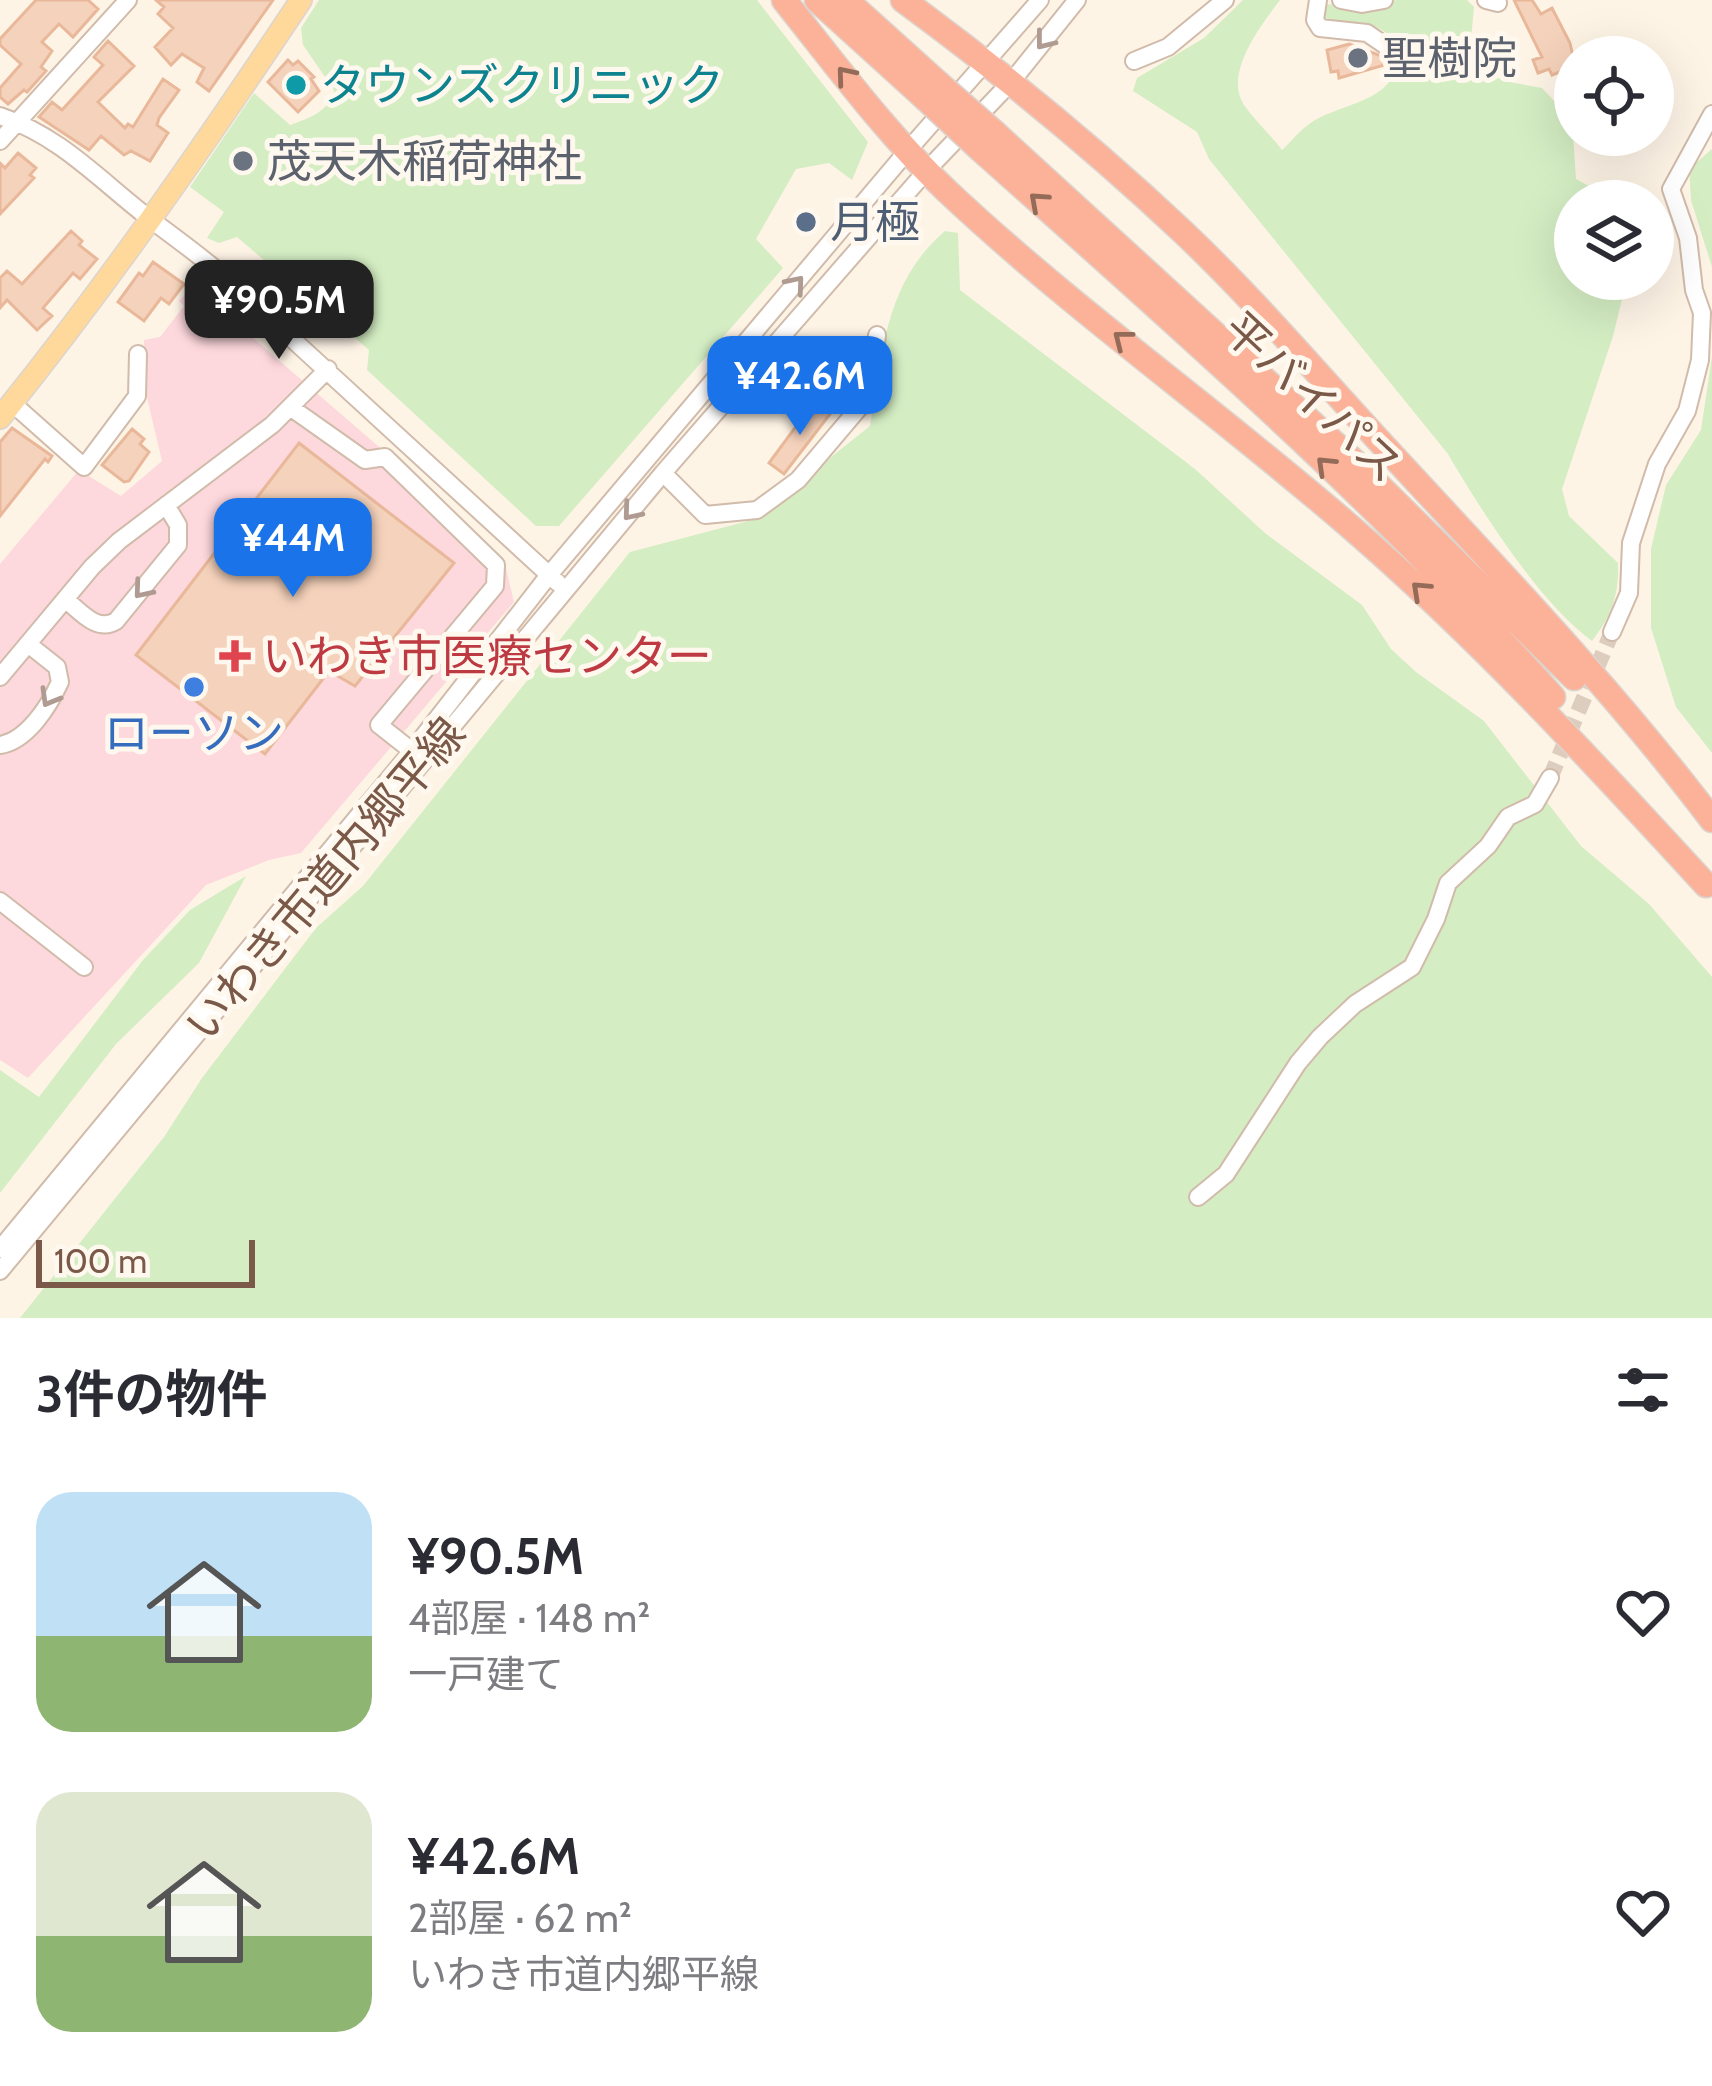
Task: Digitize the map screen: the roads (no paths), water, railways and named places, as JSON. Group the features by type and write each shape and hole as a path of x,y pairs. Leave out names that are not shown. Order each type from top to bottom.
{"highway":[{"path":"784,0 927,170 1021,257 1268,456 1461,626 1546,711 1709,890"},
{"name":"平バイパス","path":"817,0 932,90"},
{"name":"平バイパス","path":"846,0 988,142 1438,541 1599,705 1712,836"},
{"path":"903,0 1012,81 1184,233 1546,622 1712,820"},
{"name":"平バイパス","path":"988,142 1425,560 1595,745 1709,890"}],"main road":[{"path":"4,410 150,219 297,1"}],"street":[{"name":"いわき市道内郷平線","path":"0,1249 412,751 550,575 1040,0"},
{"name":"いわき市道内郷平線","path":"0,1271 663,473 927,170 1012,81 1076,0"},
{"path":"1134,61 1168,46 1225,0"},
{"path":"1318,0 1315,13 1320,28 1366,34 1386,46"},
{"path":"1341,0 1362,4 1384,0"},
{"path":"0,141 8,119 116,4"},
{"path":"1612,632 1629,593 1631,543 1658,464 1687,411 1698,373 1702,313 1694,290 1688,238 1671,189 1712,113"},
{"path":"8,119 65,147 251,296 566,590"},
{"path":"663,473 705,515 764,507 798,480 863,405 873,387 878,334"},
{"path":"4,410 84,467 136,397 138,354"},
{"path":"0,677 119,541 290,407 328,369"},
{"path":"290,407 365,460 385,457 496,565 495,586 379,725 412,751"},
{"path":"65,599 98,625 116,621 178,545 178,525 166,505"},
{"path":"0,745 13,743 52,699 60,682 57,667 28,644"},
{"path":"1198,1197 1226,1174 1320,1037 1355,1004 1412,967 1448,883 1488,846 1508,817 1534,804 1550,778"},
{"path":"0,902 84,967"}],"tunnel":[{"path":"1550,778 1612,632"}],"place":[{"name":"聖樹院","path":"1358,58"},
{"name":"タウンズクリニック","path":"296,85"},
{"name":"茂天木稲荷神社","path":"243,161"},
{"name":"月極","path":"806,222"},
{"name":"いわき市医療センター","path":"235,656"},
{"name":"ローソン","path":"194,687"}]}
